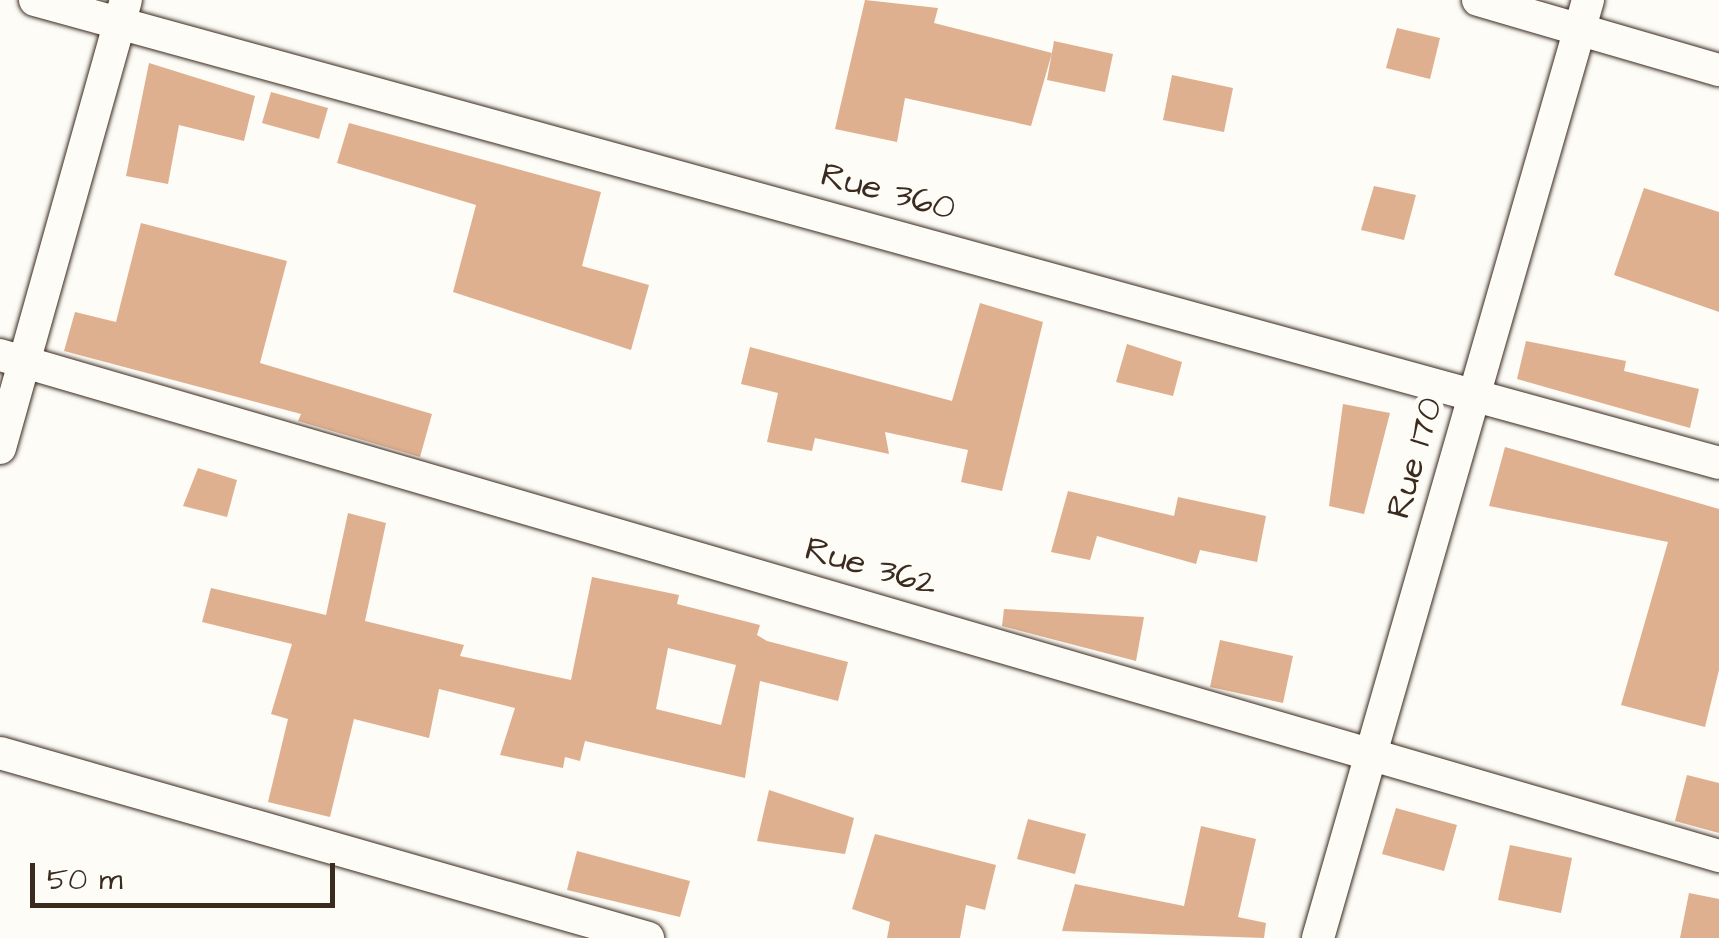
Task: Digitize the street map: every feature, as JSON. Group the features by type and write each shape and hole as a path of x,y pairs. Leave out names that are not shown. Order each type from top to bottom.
{"street":[{"name":"Rue 360","path":"35,0 123,12 1719,463"},
{"path":"1478,0 1584,14 1719,70"},
{"path":"0,448 12,359 123,12"},
{"name":"Rue 170","path":"1318,938 1584,14"},
{"name":"Rue 362","path":"12,359 1719,856"},
{"path":"0,753 648,938"}],"building":[{"path":"865,0 938,8 934,23 1052,53 1031,126 905,98 897,142 835,129"},
{"path":"1397,28 1440,38 1430,79 1386,68"},
{"path":"1054,41 1113,54 1105,92 1047,80"},
{"path":"149,63 255,96 244,141 179,125 168,184 126,176"},
{"path":"1172,75 1233,88 1224,132 1163,120"},
{"path":"271,92 328,108 319,139 262,123"},
{"path":"349,123 601,192 582,266 649,285 631,350 453,292 476,205 337,163"},
{"path":"1374,186 1416,195 1404,240 1361,230"},
{"path":"1644,188 1719,212 1719,312 1614,275"},
{"path":"141,223 287,261 260,363 432,414 420,457 298,421 301,414 64,351 75,312 116,322"},
{"path":"980,303 1043,322 1002,491 961,482 968,450 885,432 889,454 815,438 812,451 767,442 778,393 741,384 750,347 952,401"},
{"path":"1526,341 1626,361 1624,371 1699,389 1690,428 1517,379"},
{"path":"1127,344 1182,362 1173,396 1116,382"},
{"path":"1343,404 1390,413 1364,514 1329,506"},
{"path":"1505,447 1719,509 1719,670 1705,727 1621,705 1668,542 1489,506"},
{"path":"198,468 237,480 227,517 183,506"},
{"path":"1068,491 1174,516 1178,497 1266,516 1257,562 1200,550 1196,564 1097,536 1090,560 1051,552"},
{"path":"348,513 386,523 365,621 464,645 460,656 571,680 592,577 679,595 677,604 760,625 757,635 767,641 848,662 838,701 760,681 745,778 585,741 580,761 565,757 563,768 500,755 515,708 439,689 429,738 354,719 330,817 268,802 288,719 271,714 292,644 202,622 211,588 326,615","holes":["668,648 736,665 721,725 656,709"]},
{"path":"1004,609 1144,617 1136,661 1002,626"},
{"path":"1220,640 1293,656 1283,703 1210,687"},
{"path":"1687,775 1719,783 1719,833 1675,821"},
{"path":"769,790 854,818 845,854 757,841"},
{"path":"1396,808 1457,825 1444,871 1382,854"},
{"path":"1028,819 1086,834 1075,874 1017,859"},
{"path":"1201,826 1256,839 1238,917 1266,923 1264,938 1062,931 1075,884 1184,906"},
{"path":"875,834 996,865 985,910 966,905 960,938 887,938 890,922 852,909"},
{"path":"1510,845 1572,858 1561,913 1498,900"},
{"path":"577,851 690,881 680,917 567,890"},
{"path":"1689,893 1719,899 1719,938 1680,938"}]}
